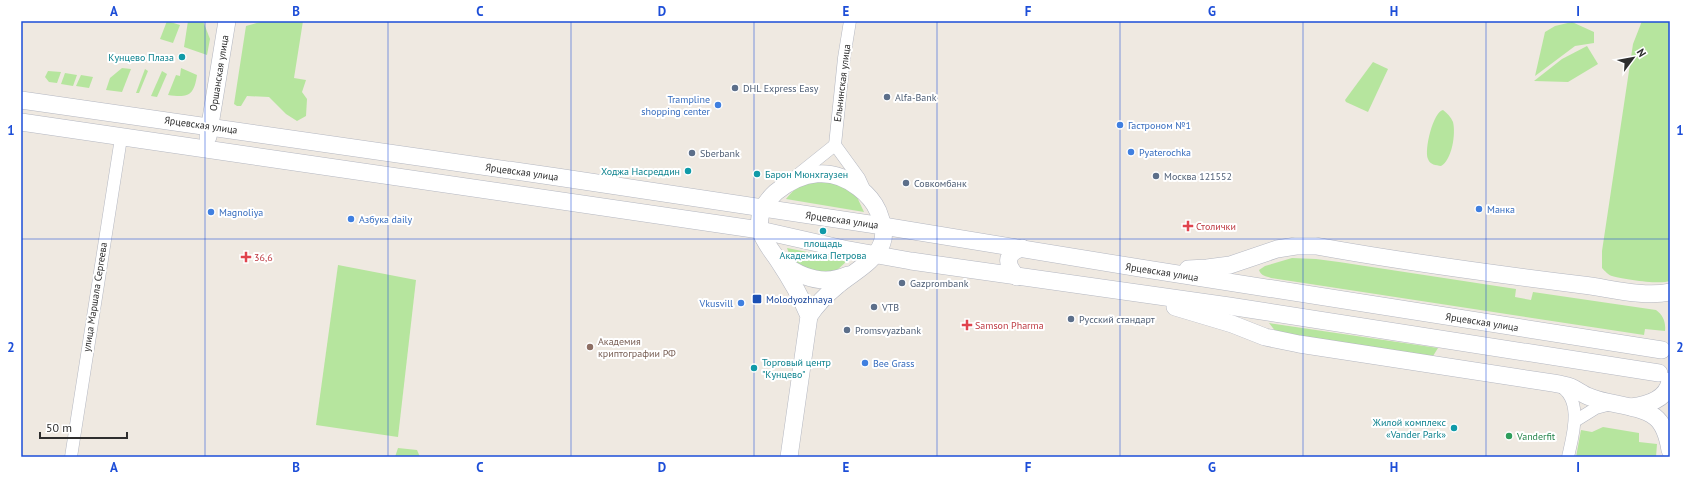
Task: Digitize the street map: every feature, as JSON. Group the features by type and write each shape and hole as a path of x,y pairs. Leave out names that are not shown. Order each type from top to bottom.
{"main road":[{"name":"Оршанская улица","path":"207,149 227,21"},
{"name":"Ярцевская улица","path":"21,100 883,226 1662,350"},
{"path":"21,122 121,138 207,149 760,230 875,255 1017,277 1229,306 1665,377 1667,390 1656,400 1642,405 1629,407"},
{"path":"789,457 809,316 822,300 875,255 882,243 883,226 876,207 866,194 854,184 827,173 812,174 788,182 768,200 763,208 760,222 760,230 768,246 802,300 809,316"},
{"path":"1146,269 1207,268 1230,265 1284,248 1296,246 1316,246 1528,278 1650,294 1670,292"},
{"path":"1017,277 1011,270 1009,260 1014,250 1022,248"},
{"path":"778,260 794,272 817,280 842,278 854,273"},
{"path":"1124,292 1232,324 1265,337 1374,357 1553,383 1572,388 1589,397 1611,404 1629,407 1656,417 1664,428 1669,440 1670,450"},
{"path":"1650,294 1663,299 1670,304"}],"street":[{"name":"Ельнинская улица","path":"835,145 844,58 850,21"},
{"name":"улица Маршала Сергеева","path":"71,457 121,138"},
{"path":"788,182 835,145 859,178 866,194"},
{"path":"1553,383 1562,387 1569,396 1573,406 1575,421 1568,457"},
{"path":"1575,421 1596,408 1611,404"}],"green space":[{"path":"167,21 180,25 173,43 160,39"},
{"path":"188,21 203,21 210,39 207,55 184,47"},
{"path":"264,21 303,21 294,78 306,80 302,92 307,99 306,116 297,121 286,114 269,97 247,96 241,106 234,104 246,26"},
{"path":"1642,21 1670,21 1670,281 1665,282 1641,281 1612,276 1602,268 1602,251 1633,44"},
{"path":"1572,22 1594,32 1594,43 1575,46 1535,76 1545,32 1555,26"},
{"path":"1587,46 1598,64 1568,82 1534,81 1562,59"},
{"path":"1373,62 1388,69 1368,112 1346,102 1345,100"},
{"path":"122,68 131,69 122,92 106,90 110,78"},
{"path":"181,68 197,75 194,87 189,94 185,96 168,95 176,75 180,76"},
{"path":"145,69 148,71 139,93 136,93"},
{"path":"48,71 61,72 57,83 49,82 45,77"},
{"path":"162,71 167,74 157,97 151,96"},
{"path":"65,73 77,75 73,86 61,84"},
{"path":"81,75 93,77 89,88 76,86"},
{"path":"1443,110 1449,115 1453,122 1454,133 1450,153 1445,163 1441,166 1433,164 1429,161 1427,148 1433,124 1439,112"},
{"path":"835,181 857,197 864,212 786,199 802,185 814,182"},
{"path":"787,248 848,260 835,272 822,275 795,264"},
{"path":"1292,258 1339,262 1516,289 1515,297 1531,300 1533,292 1656,310 1664,319 1665,331 1645,329 1644,335 1271,278 1262,275 1259,270 1265,266"},
{"path":"338,265 416,280 398,437 316,425"},
{"path":"1269,323 1438,348 1433,356 1276,332"},
{"path":"1603,427 1639,433 1639,442 1657,444 1656,457 1576,457 1581,430 1592,432"},
{"path":"398,448 417,450 420,457 395,457"}],"place":[{"name":"Кунцево Плаза","path":"182,57"},
{"name":"DHL Express Easy","path":"735,88"},
{"name":"Alfa-Bank","path":"887,97"},
{"name":"Trampline shopping center","path":"718,105"},
{"name":"Гастроном №1","path":"1120,125"},
{"name":"Pyaterochka","path":"1131,152"},
{"name":"Sberbank","path":"692,153"},
{"name":"Ходжа Насреддин","path":"688,171"},
{"name":"Барон Мюнхгаузен","path":"757,174"},
{"name":"Москва 121552","path":"1156,176"},
{"name":"Совкомбанк","path":"906,183"},
{"name":"Манка","path":"1479,209"},
{"name":"Magnoliya","path":"211,212"},
{"name":"Азбука daily","path":"351,219"},
{"name":"Столички","path":"1188,226"},
{"name":"площадь Академика Петрова","path":"823,231"},
{"name":"36,6","path":"246,257"},
{"name":"Gazprombank","path":"902,283"},
{"name":"Molodyozhnaya","path":"757,299"},
{"name":"Vkusvill","path":"741,303"},
{"name":"VTB","path":"874,307"},
{"name":"Русский стандарт","path":"1071,319"},
{"name":"Samson Pharma","path":"967,325"},
{"name":"Promsvyazbank","path":"847,330"},
{"name":"Академия криптографии РФ","path":"590,347"},
{"name":"Bee Grass","path":"865,363"},
{"name":"Торговый центр \"Кунцево\"","path":"754,368"},
{"name":"Жилой комплекс «Vander Park»","path":"1454,428"},
{"name":"Vanderfit","path":"1509,436"}]}
